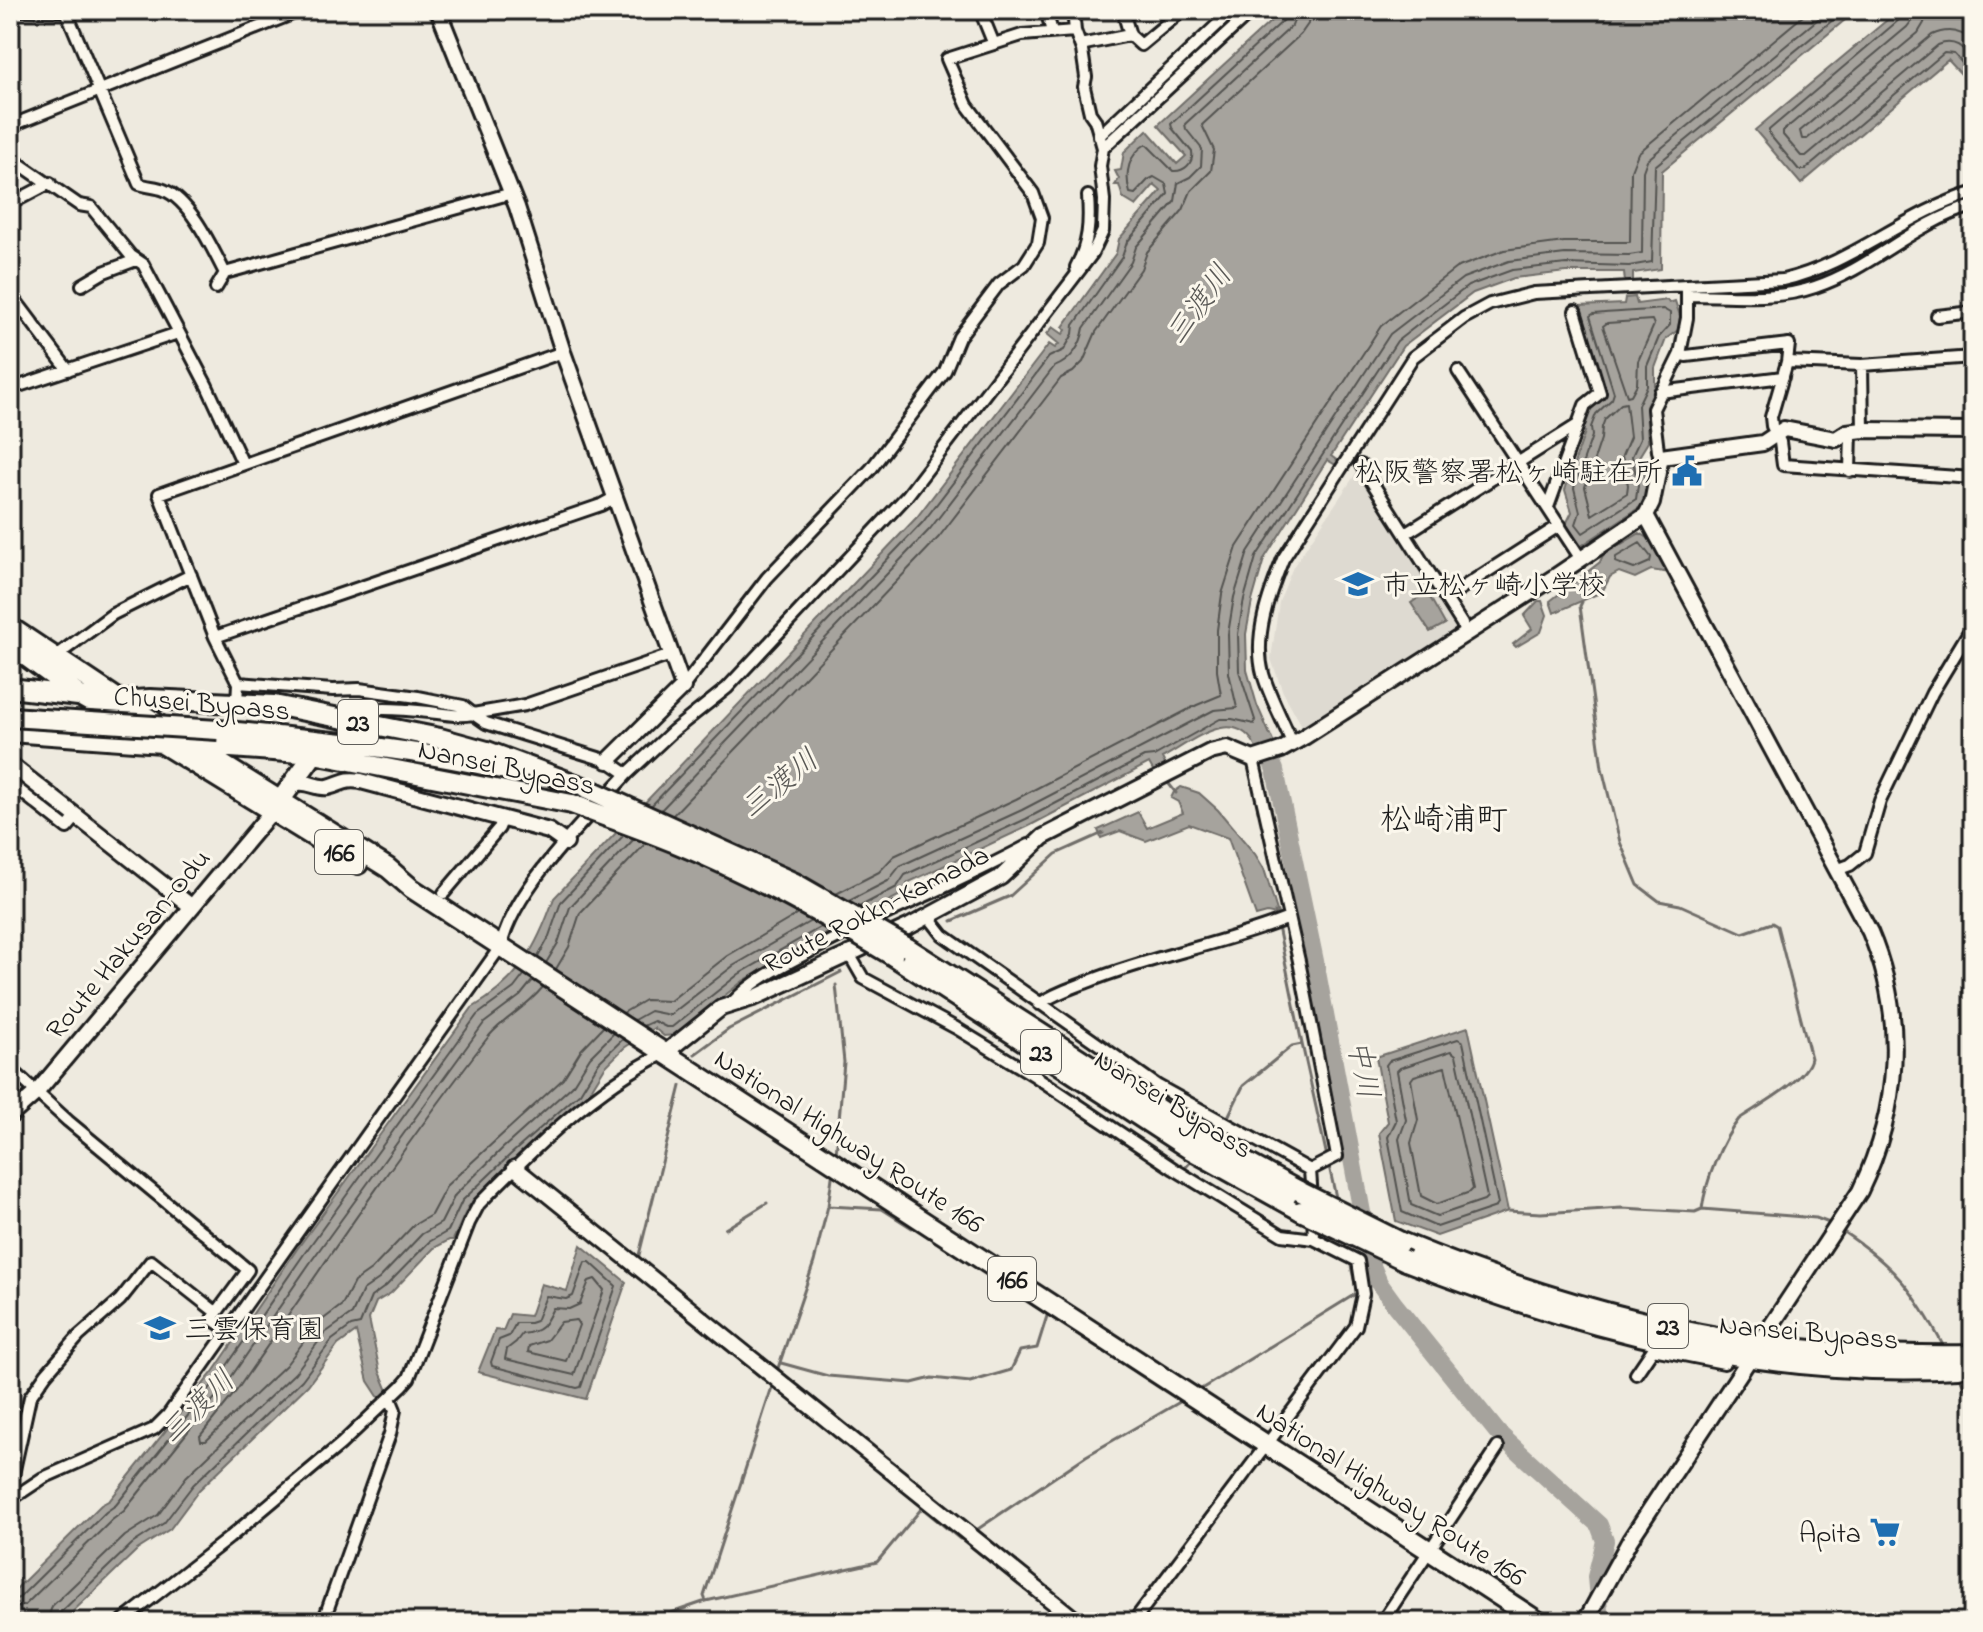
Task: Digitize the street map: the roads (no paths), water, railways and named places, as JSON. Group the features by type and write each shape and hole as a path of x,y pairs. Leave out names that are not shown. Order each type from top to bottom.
{"highway":[{"name":"23","path":"10,627 194,745 275,806"},
{"name":"23","path":"10,645 83,698 275,806"},
{"name":"23","path":"72,668 111,689 150,699"},
{"name":"23","path":"10,688 121,701 150,699 274,705 440,738 487,751 580,795"},
{"name":"Chusei Bypass","path":"10,717 218,730 389,751 517,783 617,802"},
{"name":"23","path":"10,732 194,745"},
{"name":"Nansei Bypass","path":"194,745 312,757 580,795 901,952"},
{"name":"23","path":"275,806 312,757"},
{"name":"Nansei Bypass","path":"617,802 680,828 795,883 1301,1211 1549,1312 1648,1338 1747,1353 1862,1353 1962,1362"},
{"name":"National Highway Route 166","path":"275,806 388,868 411,888 1539,1622"},
{"name":"Nansei Bypass","path":"1203,1147 1299,1191 1404,1251 1463,1267 1545,1296 1747,1353"}],"street":[{"path":"10,10 66,11 139,184 162,189 183,206 196,221 225,273"},
{"path":"10,126 302,10"},
{"path":"438,10 512,193 563,352 683,687"},
{"path":"980,10 993,42"},
{"path":"1046,10 1052,32"},
{"path":"10,1500 43,1478 154,1429 168,1415 501,946 504,932 528,890 627,774 673,731 727,688 907,496 1092,254 1103,231 1104,200 1100,166 1103,148 1084,87 1086,77 1080,45 1073,32 1073,10"},
{"path":"1129,10 1124,15 1130,35 1141,45 1183,10"},
{"path":"1099,136 1233,10"},
{"path":"1103,148 1253,10"},
{"path":"608,761 683,687 767,578 871,469 945,371 959,337 999,284 1024,265 1038,243 1042,218 1033,193 972,114 947,59 993,42 1052,32 1073,32"},
{"path":"1080,45 1130,35"},
{"path":"10,154 14,160 79,205 91,207 136,260 143,264 168,307 243,464"},
{"path":"10,204 50,183"},
{"path":"216,288 225,273 512,193"},
{"path":"1687,291 1783,280 1807,274 1829,265 1930,208 1973,193"},
{"path":"1077,275 1076,267 1090,227 1088,196"},
{"path":"1287,746 1261,659 1262,631 1271,591 1283,559 1413,357 1464,318 1490,304 1534,293 1639,288 1766,296 1817,287 1926,224 1973,206"},
{"path":"82,285 104,272 136,260"},
{"path":"1310,1170 1337,1156 1281,921 1253,759 1287,746 1465,635 1642,517 1652,503 1661,457 1653,409 1680,354 1687,318 1687,291"},
{"path":"10,293 68,370"},
{"path":"1548,507 1585,405 1600,393 1575,311"},
{"path":"1937,316 1973,312"},
{"path":"10,389 178,333"},
{"path":"1680,354 1686,356 1789,344 1771,417 1780,442 1783,465 1973,478"},
{"path":"237,703 238,683 215,637 159,494 563,352"},
{"path":"1787,362 1862,365 1973,357"},
{"path":"1850,471 1862,365"},
{"path":"1458,371 1560,525 1585,555"},
{"path":"1660,392 1783,377"},
{"path":"1405,534 1578,425"},
{"path":"1661,457 1763,443 1784,429 1836,439 1857,430 1973,431"},
{"path":"1361,465 1462,624 1465,635"},
{"path":"215,637 614,498"},
{"path":"1588,1615 1630,1540 1747,1353 1860,1191 1882,1138 1892,1088 1894,1035 1888,987 1870,932 1839,869 1642,517"},
{"path":"1446,598 1560,525"},
{"path":"55,657 113,614 191,575"},
{"path":"1839,869 1865,853 1880,801 1912,733 1973,625"},
{"path":"335,717 365,709 460,717 525,705 671,655"},
{"path":"238,683 359,689 463,706 486,723 608,761 627,774"},
{"name":"Route Rokkn-Kamada","path":"665,1053 721,1008 756,997 928,916 1001,877 1043,837 1169,772 1219,749 1235,750 1253,759"},
{"path":"312,757 312,775 317,785"},
{"path":"10,764 192,907"},
{"path":"294,784 302,781 327,787 340,781 356,780 549,831 566,843"},
{"path":"10,783 67,828 77,816"},
{"name":"Route Hakusan-Odu","path":"10,1116 37,1092 275,806"},
{"path":"444,893 499,828 503,818"},
{"path":"732,1003 745,989 781,967 895,908 982,871 1043,837"},
{"path":"928,916 943,935 1023,998 1039,1004 1158,1086 1310,1170"},
{"path":"1039,1004 1051,996 1117,970 1252,933 1281,921"},
{"path":"848,952 863,978 987,1047 1282,1235 1314,1239 1358,1261 1363,1284 1356,1326 1133,1622"},
{"path":"987,1047 994,1037"},
{"path":"121,1622 229,1538 341,1444 390,1398 409,1378 475,1211 515,1168 579,1111 648,1061 665,1053"},
{"path":"10,1068 68,1121 248,1270 212,1319 229,1331"},
{"path":"1126,1135 1158,1086"},
{"path":"515,1168 1075,1619"},
{"path":"1310,1170 1314,1239"},
{"path":"10,1488 30,1397 79,1336 120,1300 151,1261 217,1313"},
{"path":"1636,1374 1653,1349 1724,1363 1747,1353"},
{"path":"323,1622 390,1434 395,1410 390,1398"},
{"path":"1382,1622 1498,1447"},
{"path":"1056,1622 1075,1619"}],"water":[{"name":"三渡川","path":"1283,10 1857,10 1662,171 1661,269 1633,273 1633,282 1625,283 1624,272 1566,272 1514,278 1473,293 1403,346 1331,456 1338,461 1336,465 1327,460 1264,559 1246,634 1247,670 1257,705 1274,744 1258,750 1249,736 1238,729 1226,727 1200,736 1162,758 1166,766 1154,772 1149,763 1029,826 907,883 910,890 743,981 675,1035 664,1036 654,1028 624,1048 605,1067 586,1098 468,1207 453,1240 434,1248 391,1293 376,1302 369,1319 380,1372 389,1393 381,1401 368,1381 356,1332 338,1345 308,1385 199,1490 170,1529 137,1550 62,1622 10,1622 10,1595 101,1505 110,1500 213,1372 297,1249 472,1008 502,987 524,962 554,898 917,517 1049,344 1055,348 1059,344 1047,334 1053,327 1063,334 1066,330 1063,327 1116,253 1119,239 1161,191 1154,185 1136,206 1123,198 1119,185 1115,185 1119,179 1115,171 1121,170 1124,152 1147,130 1177,164 1186,156 1158,125"},
{"path":"1899,10 1973,10 1973,87 1948,60 1801,184 1755,130"},
{"path":"1635,297 1637,304 1675,301 1680,316 1678,330 1666,339 1655,368 1655,388 1646,407 1648,442 1640,455 1647,485 1643,505 1581,546 1566,524 1572,512 1565,490 1585,432 1581,431 1589,410 1607,393 1579,306 1624,304 1625,298"},
{"path":"1640,533 1648,538 1670,573 1651,570 1635,578 1619,572 1610,577 1602,592 1554,613 1550,601 1600,562 1603,555"},
{"path":"1427,592 1445,624 1430,632 1411,603"},
{"path":"1538,601 1542,601 1547,615 1541,632 1516,647 1513,644 1532,629 1524,616"},
{"path":"1181,787 1199,793 1218,810 1255,854 1264,869 1278,914 1256,916 1228,838 1189,824 1146,841 1120,831 1101,838 1098,830 1138,812 1147,828 1183,813 1178,802 1171,798"},
{"path":"1468,1027 1508,1211 1437,1236 1396,1221 1379,1133 1388,1122 1376,1057"},
{"path":"581,1245 626,1282 586,1399 478,1372 495,1330 503,1331 510,1314 530,1316 541,1284 567,1291"}],"waterway":[{"path":"1582,602 1580,606 1602,768 1620,842 1638,885 1659,901 1680,905 1743,933 1772,923 1777,926 1811,1058 1808,1066 1791,1084 1739,1119 1715,1162 1702,1209"},
{"name":"中川","path":"1263,741 1275,770 1315,961 1372,1266 1379,1283 1395,1305 1498,1433 1599,1525 1605,1541 1596,1577 1600,1622"},
{"path":"1166,780 1176,793"},
{"path":"952,921 1010,896 1056,854 1103,833"},
{"path":"1227,1119 1243,1086 1292,1046 1302,1044 1275,912"},
{"path":"695,1054 729,1029 841,972"},
{"path":"836,985 844,1062 836,1154"},
{"path":"1302,1044 1337,1202"},
{"path":"638,1259 681,1086"},
{"path":"1212,1137 1222,1124"},
{"path":"1186,1167 1194,1158"},
{"path":"776,1374 814,1262 833,1170"},
{"path":"725,1229 767,1203"},
{"path":"829,1206 882,1209 912,1228"},
{"path":"1508,1211 1541,1213 1622,1208 1695,1212 1702,1209 1816,1218 1832,1224"},
{"path":"1842,1231 1877,1257 1902,1282 1945,1349"},
{"path":"1198,1391 1357,1293 1350,1261"},
{"path":"781,1363 828,1376 912,1383 932,1378 970,1382 1011,1370 1020,1351 1037,1348 1047,1316"},
{"path":"1958,1374 1973,1402"},
{"path":"706,1601 704,1596 774,1381"},
{"path":"975,1531 1086,1456 1185,1399"},
{"path":"645,1622 706,1601 877,1562 922,1508 960,1539 965,1536"}],"tunnel":[{"path":"994,1037 1020,1002"}],"place":[{"name":"松阪警察署松ヶ崎駐在所","path":"1687,471"},
{"name":"市立松ヶ崎小学校","path":"1358,584"},
{"name":"三雲保育園","path":"160,1328"},
{"name":"Apita","path":"1885,1532"}],"district":[{"name":"松崎浦町","path":"1444,818"}]}
